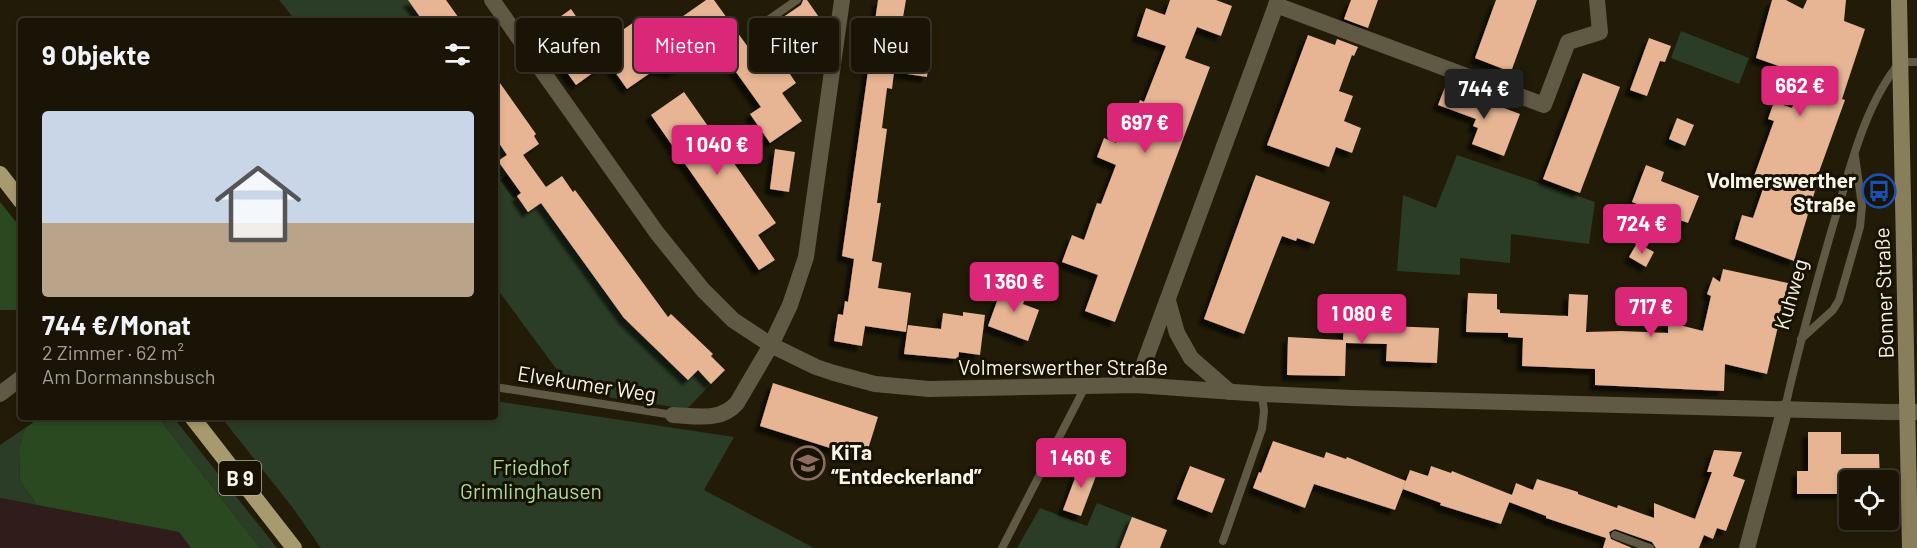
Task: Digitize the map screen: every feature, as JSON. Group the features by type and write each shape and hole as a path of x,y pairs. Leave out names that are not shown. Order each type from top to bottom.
{"main road":[{"name":"Bonner Straße","path":"1899,0 1913,412 1910,548"},
{"path":"0,174 18,197"},
{"name":"B 9","path":"194,420 294,548"}],"street":[{"name":"Volmerswerther Straße","path":"492,0 516,34"},
{"path":"673,415 716,416 731,410 737,404 771,345 790,305 806,256 842,0"},
{"path":"1136,385 1277,2 1544,105 1568,42 1600,32 1597,0"},
{"name":"Volmerswerther Straße","path":"542,72 657,233 703,290 733,320 771,345 824,370 876,384 951,390 1136,385 1262,394 1913,412"},
{"path":"1168,301 1178,333 1191,358 1230,392"},
{"path":"0,394 18,380"},
{"name":"Kuhweg","path":"1747,548 1785,408"}],"lane":[{"path":"771,18 797,0"},
{"path":"1900,62 1917,62"},
{"name":"Kuhweg","path":"1785,408 1801,339 1855,153 1884,81 1900,62"},
{"path":"1801,339 1833,310 1842,290 1860,227 1862,206 1855,153"},
{"name":"Elvekumer Weg","path":"498,387 673,415"},
{"path":"1002,548 1085,387"},
{"path":"1223,541 1262,429 1264,411 1262,394"},
{"path":"1615,535 1650,548"}],"shaded area":[{"path":"0,498 179,532 191,548 0,548"}],"green space":[{"path":"279,0 408,0 421,18 294,18"},
{"path":"1681,31 1749,58 1739,84 1671,58"},
{"path":"498,141 508,155 498,161"},
{"path":"1457,155 1595,202 1589,244 1511,234 1510,263 1460,258 1460,275 1397,271 1403,195 1436,208"},
{"path":"498,161 507,175 500,180 513,198 517,196 528,212 552,195 604,291 627,322 638,314 711,384 687,409 571,389 498,290"},
{"path":"0,202 18,224 18,310 0,310"},
{"name":"Friedhof Grimlinghausen","path":"498,401 734,437 704,490 814,548 321,548 292,507 223,420 498,420"},
{"path":"37,420 160,420 260,548 191,548 179,532 37,505 20,481 19,448 25,428"},
{"path":"160,420 175,420 277,548 260,548"},
{"path":"25,428 19,448 20,481 37,505 0,498 0,445"},
{"path":"1097,503 1166,530 1160,548 1017,548 1040,508 1087,526"}],"building":[{"path":"408,0 446,0 459,18 421,18"},
{"path":"706,0 714,0 727,18 680,18"},
{"path":"803,0 807,0 820,18 782,18 801,5"},
{"path":"878,0 906,0 903,18 875,18"},
{"path":"1170,0 1216,0 1232,6 1221,36 1197,27 1185,58 1210,67 1115,322 1085,311 1098,275 1062,262 1072,235 1084,240 1097,203 1101,204 1116,165 1097,157 1104,138 1116,143 1125,120 1131,122 1140,100 1144,102 1166,46 1137,36 1146,8 1165,15"},
{"path":"1351,0 1378,0 1368,28 1344,19"},
{"path":"1496,0 1537,0 1511,72 1475,58"},
{"path":"1772,0 1786,0 1803,9 1807,0 1846,0 1844,21 1865,29 1842,99 1845,100 1815,183 1817,184 1794,261 1735,239 1742,215 1753,218 1764,186 1752,182 1774,121 1768,119 1774,102 1792,108 1804,75 1756,58"},
{"path":"571,9 577,18 558,18"},
{"path":"634,22 634,72 652,72 627,89 615,72 622,72 622,30"},
{"path":"737,32 749,46 749,72 789,72 796,83 782,93 802,121 770,143 750,114 761,107 736,72"},
{"path":"1308,35 1335,45 1337,39 1358,47 1354,56 1352,55 1339,91 1353,96 1344,121 1361,128 1352,153 1336,147 1329,167 1267,145"},
{"path":"1649,38 1671,46 1665,62 1660,61 1647,96 1630,90"},
{"path":"567,72 594,72 576,85"},
{"path":"868,72 894,72 892,89 887,88 882,128 887,129 877,203 881,203 872,261 882,263 878,288 911,293 906,332 865,326 862,346 834,341 838,314 843,315 845,301 848,302 854,259 842,256"},
{"path":"894,72 928,72 927,77"},
{"path":"1583,73 1620,87 1580,193 1543,179"},
{"path":"498,80 536,134 534,136 539,144 523,155 546,187 562,176 573,192 575,190 668,317 671,314 713,354 711,356 725,370 711,384 698,370 688,380 624,318 541,203 528,212 517,196 521,193 498,161 507,155 498,142"},
{"path":"1445,87 1482,103 1483,100 1520,114 1504,156 1472,144 1478,128 1473,126 1476,119 1438,105"},
{"path":"684,92 776,223 758,235 775,260 759,270 651,115"},
{"path":"1677,118 1694,125 1685,146 1669,139"},
{"path":"775,149 795,152 789,192 770,189"},
{"path":"1646,165 1664,172 1661,181 1699,196 1688,223 1632,202"},
{"path":"1256,175 1330,202 1314,244 1282,236 1244,334 1204,319"},
{"path":"1637,243 1654,252 1646,267 1629,257"},
{"path":"1723,269 1788,283 1767,374 1725,364 1724,391 1595,385 1595,369 1522,366 1523,338 1508,337 1508,333 1466,332 1468,293 1497,294 1497,309 1500,313 1568,316 1569,294 1588,295 1586,332 1668,333 1668,322 1703,331 1711,296 1707,294 1713,277 1720,282"},
{"path":"1004,282 1028,291 1023,304 1039,310 1028,341 988,326"},
{"path":"1360,307 1389,308 1388,326 1439,328 1437,363 1386,361 1387,344 1346,343 1345,376 1287,375 1288,337 1343,340 1344,320 1359,321"},
{"path":"963,312 985,315 980,355 959,352 958,359 904,354 908,325 941,329 943,313 963,316"},
{"path":"773,383 878,417 865,459 760,426"},
{"path":"1808,432 1841,432 1841,454 1879,454 1880,470 1839,470 1839,494 1797,494 1797,471 1808,471"},
{"path":"1273,441 1324,458 1326,452 1346,459 1347,457 1406,481 1395,510 1314,484 1305,508 1253,488"},
{"path":"1714,450 1742,452 1733,476 1745,480 1726,531 1717,528 1713,539 1704,535 1699,548 1656,548 1652,542 1615,529 1609,532 1611,539 1632,548 1603,548 1606,538 1546,518 1546,516 1509,502 1501,524 1440,505 1441,503 1403,489 1410,470 1428,476 1431,466 1451,473 1452,471 1512,495 1516,483 1533,490 1537,479 1617,508 1618,505 1654,518 1654,503 1695,519 1712,472 1707,472"},
{"path":"1081,462 1099,468 1081,516 1063,510"},
{"path":"1190,466 1225,479 1212,513 1177,499"},
{"path":"1132,517 1167,530 1160,548 1120,548"}],"place":[{"name":"Volmerswerther Straße","path":"1879,191"},
{"name":"KiTa “Entdeckerland”","path":"808,463"}]}
